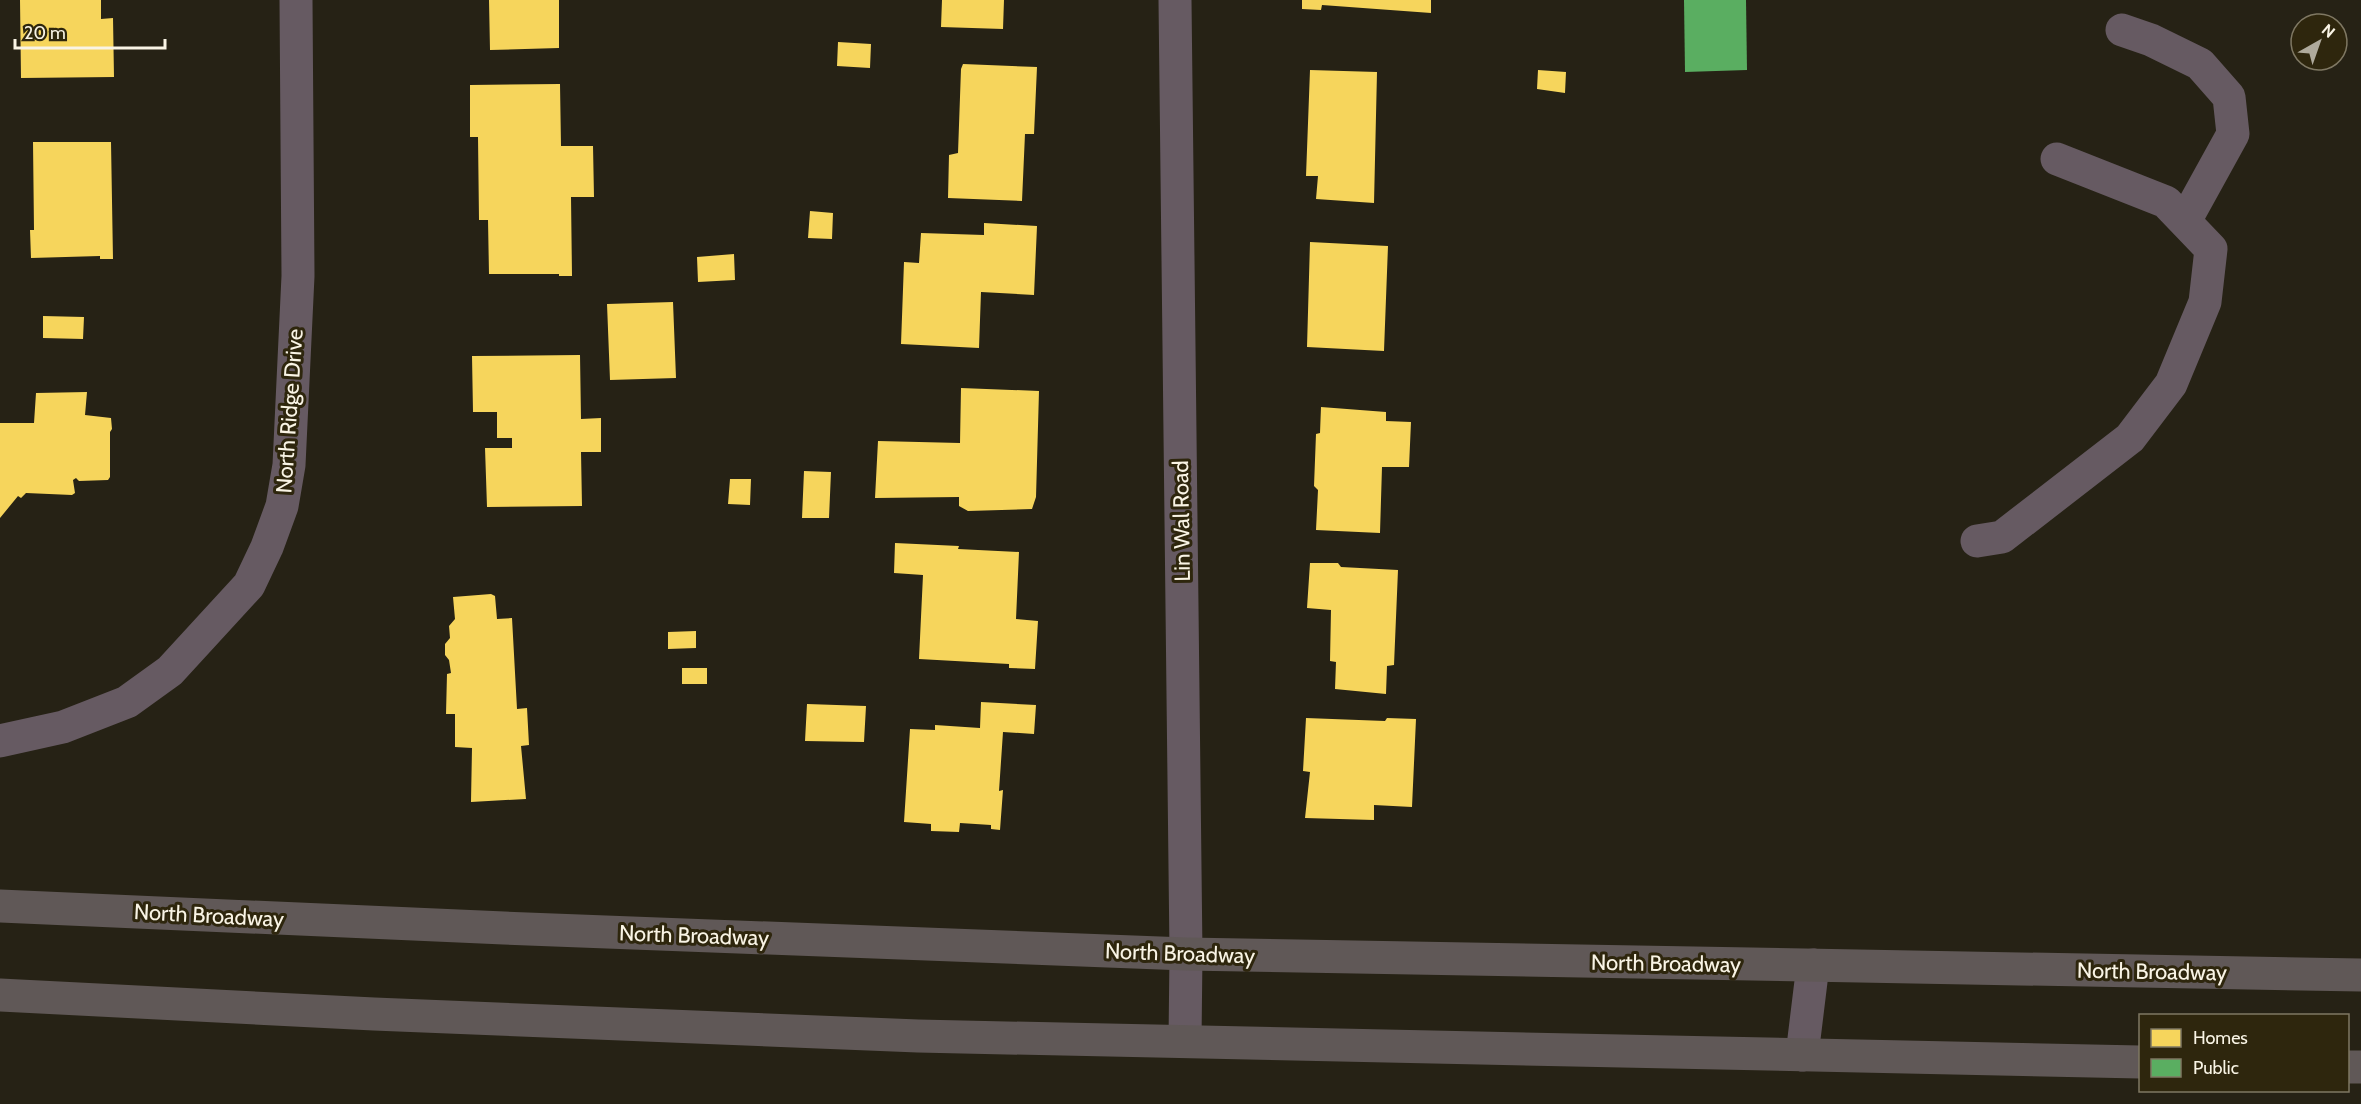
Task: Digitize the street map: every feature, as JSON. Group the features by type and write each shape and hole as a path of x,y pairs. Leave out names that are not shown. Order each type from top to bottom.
{"highway":[{"name":"North Broadway","path":"0,906 492,928 1186,954 2361,975"},
{"path":"0,995 907,1036 2139,1062"}],"street":[{"name":"North Ridge Drive","path":"0,741 63,727 127,702 170,671 249,585 267,547 282,506 290,465 298,276 296,0"},
{"name":"Lin Wal Road","path":"1175,0 1186,954 1185,1041"},
{"path":"2122,30 2151,40 2200,64 2229,97 2233,134 2185,221"},
{"path":"1977,541 2002,537 2130,438 2171,384 2205,302 2211,249 2166,202 2056,159"},
{"path":"1802,1055 1813,965"}],"building: Homes":[{"path":"20,0 101,0 101,19 113,18 114,77 21,78"},
{"path":"489,0 559,0 559,48 490,50"},
{"path":"942,0 1004,0 1003,29 941,27"},
{"path":"1302,0 1431,0 1431,13 1322,5 1321,10 1302,9"},
{"path":"838,42 871,44 870,68 837,66"},
{"path":"963,64 1037,67 1034,134 1025,134 1022,201 948,198 949,155 958,153"},
{"path":"1310,70 1377,72 1374,203 1316,199 1318,176 1306,176"},
{"path":"1538,70 1566,72 1565,93 1537,89"},
{"path":"560,84 561,146 593,146 594,197 571,197 572,276 489,274 488,220 479,220 478,137 470,137 470,85"},
{"path":"33,142 111,142 113,259 100,259 100,256 31,258 30,230 34,230"},
{"path":"810,211 833,213 832,239 808,238"},
{"path":"984,223 1037,226 1034,295 981,292 979,348 901,344 904,262 919,263 921,233 984,235"},
{"path":"1310,242 1388,246 1384,351 1307,347"},
{"path":"734,254 735,280 698,282 697,257"},
{"path":"673,302 676,378 610,380 607,304"},
{"path":"43,316 84,317 83,339 43,338"},
{"path":"580,355 581,419 601,418 601,452 581,452 582,506 487,507 485,448 512,448 512,438 497,438 497,412 473,412 472,356"},
{"path":"961,388 1039,391 1036,497 1032,509 968,511 959,506 959,497 875,498 878,441 960,443"},
{"path":"87,392 85,415 111,418 110,477 108,480 79,481 76,478 73,480 75,493 72,495 26,493 21,498 18,496 0,518 0,423 34,423 36,393"},
{"path":"1321,407 1386,412 1386,421 1411,422 1409,467 1382,467 1380,533 1316,530 1318,490 1314,486 1316,434 1320,433"},
{"path":"804,471 831,472 829,518 802,518"},
{"path":"730,479 751,479 750,505 728,504"},
{"path":"895,543 1019,552 1016,619 1038,621 1035,669 1009,668 1009,664 919,659 923,575 894,573"},
{"path":"1310,563 1338,563 1341,567 1398,570 1394,665 1387,666 1386,694 1335,689 1336,662 1330,661 1331,610 1307,608"},
{"path":"491,594 495,596 497,619 512,618 517,709 527,708 529,745 521,746 526,799 471,802 472,748 455,747 455,714 446,714 447,674 451,673 449,660 445,655 445,644 450,638 449,626 455,619 453,597"},
{"path":"696,631 696,648 668,649 668,632"},
{"path":"682,668 707,668 707,684 682,684"},
{"path":"981,702 1036,705 1034,734 1003,732 999,791 1003,790 1000,830 991,829 991,825 960,823 959,832 931,831 931,824 904,822 910,729 935,730 935,725 980,728"},
{"path":"807,704 866,706 864,742 805,741"},
{"path":"1306,718 1385,721 1387,718 1416,719 1412,807 1374,805 1374,820 1305,818 1310,772 1303,771"}],"building: Public":[{"path":"1684,0 1746,0 1747,70 1685,72"}]}
